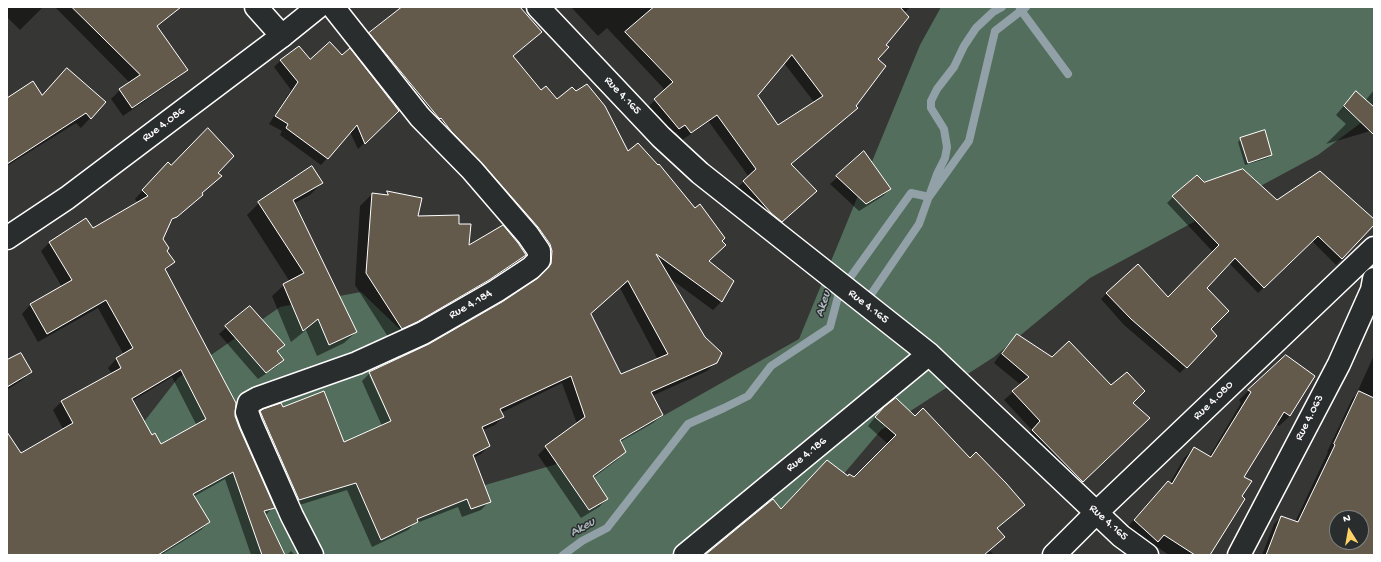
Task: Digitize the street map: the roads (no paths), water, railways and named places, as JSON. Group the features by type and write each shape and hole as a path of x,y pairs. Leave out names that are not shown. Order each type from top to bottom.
{"street":[{"path":"256,7 282,36"},
{"name":"Rue 4.086","path":"7,238 67,198 282,36 318,7"},
{"name":"Rue 4.184","path":"312,555 292,516 251,422 247,412 249,403 258,398 357,363 423,333 496,291 531,268 539,260 539,251 528,235 472,170 420,116 333,7"},
{"name":"Rue 4.165","path":"538,7 660,137 700,173 929,354 1096,513 1121,536 1147,555"},
{"name":"Rue 4.080","path":"1054,555 1096,513 1374,248"},
{"name":"Rue 4.063","path":"1240,555 1339,364 1372,290 1374,279"},
{"name":"Rue 4.186","path":"685,555 929,354"}],"waterway":[{"path":"872,293 919,224 937,174 945,158 947,147 944,129 931,108 931,101 937,89 954,67 964,46 976,28 993,12 1002,7"},
{"name":"Akeu","path":"563,555 582,541 607,528 688,424 748,396 771,366 830,327 839,293 911,193 929,197 969,141 995,31 1026,7"},
{"path":"1020,9 1068,74"}]}
